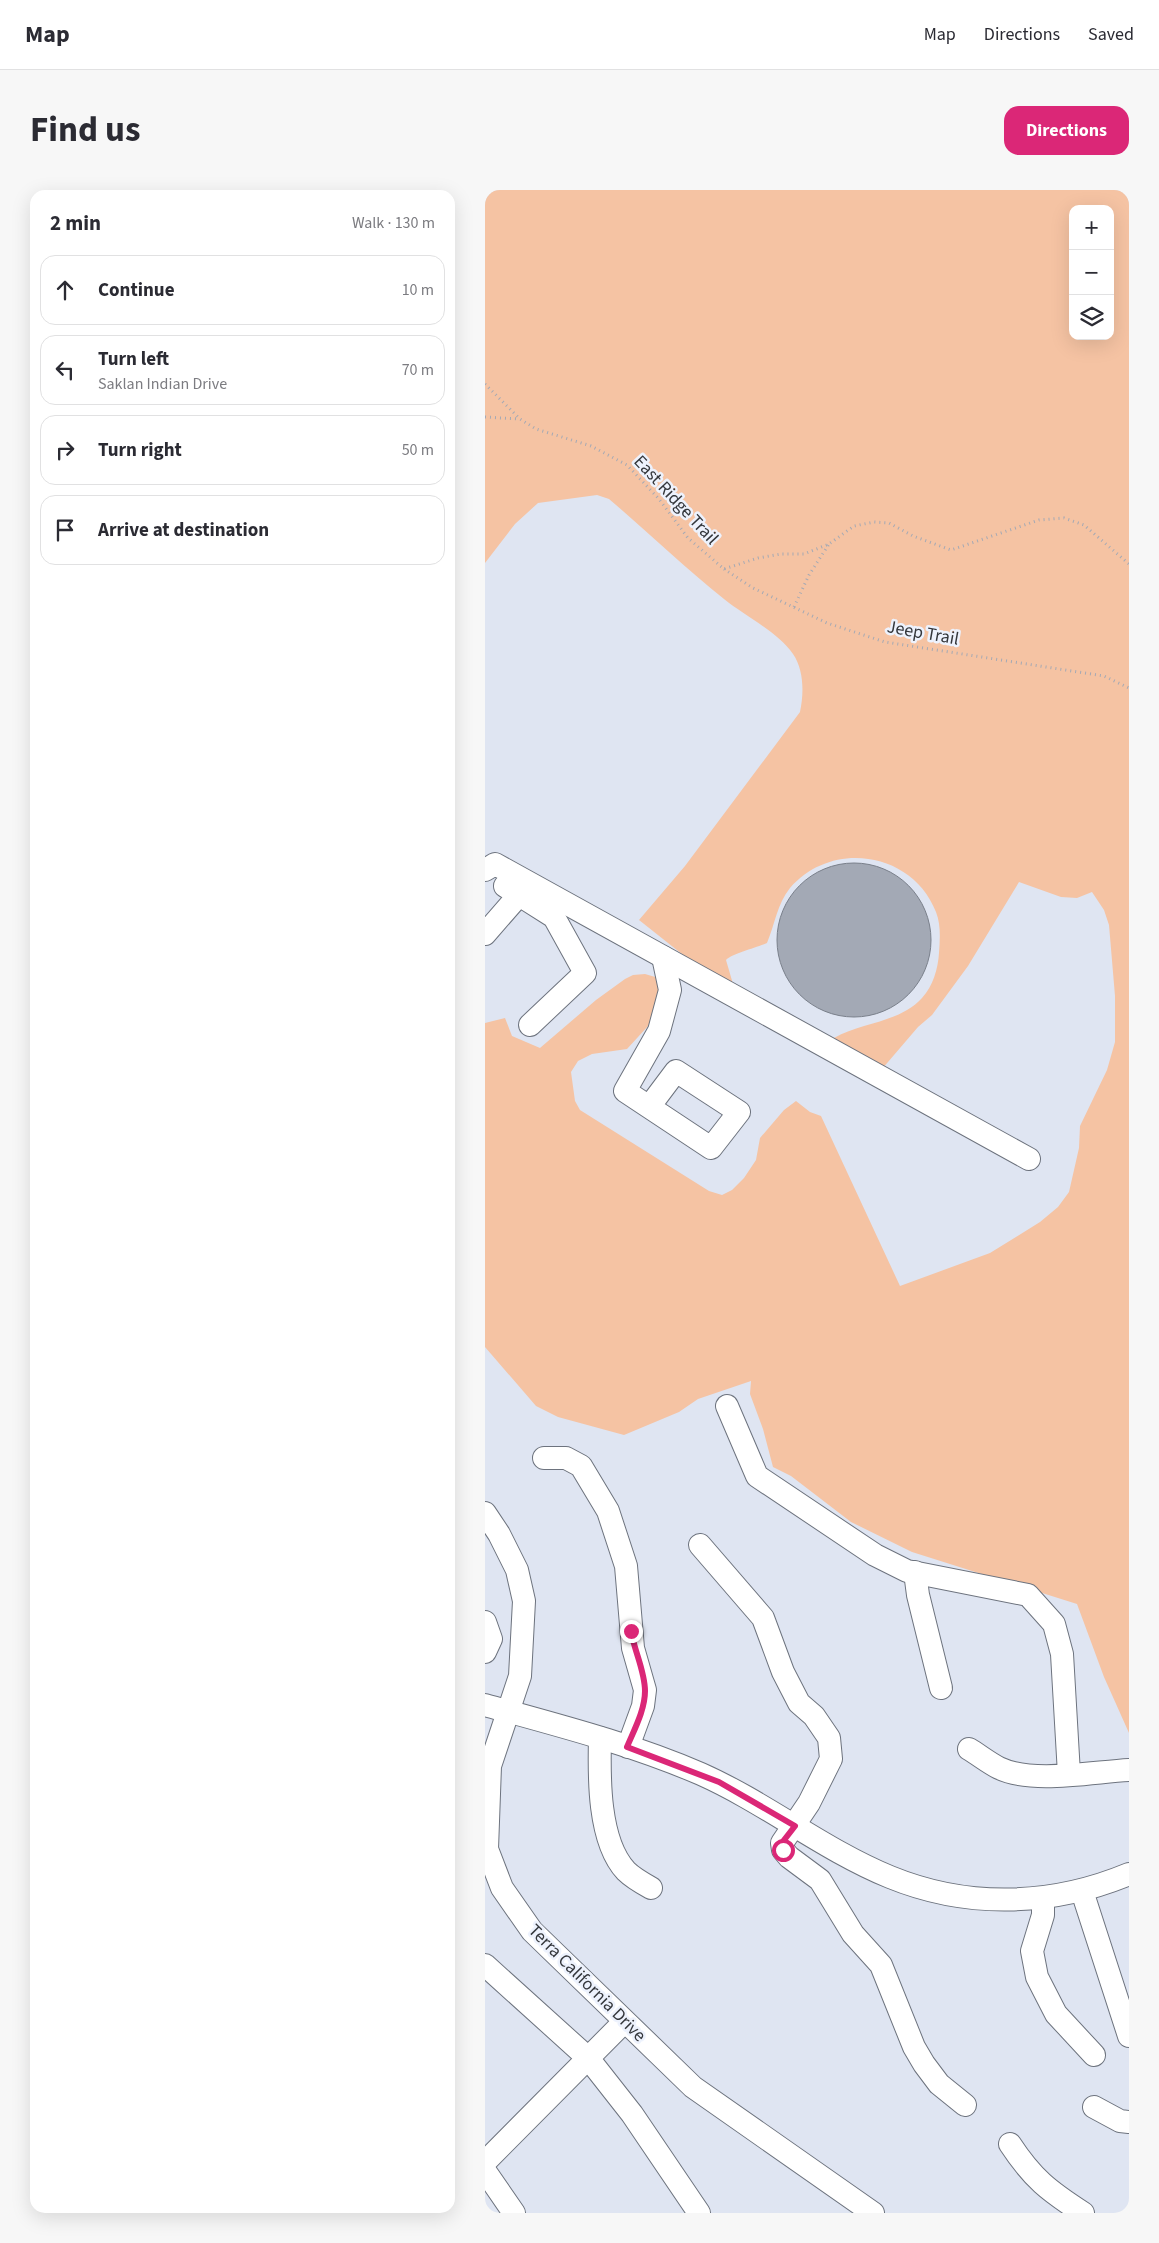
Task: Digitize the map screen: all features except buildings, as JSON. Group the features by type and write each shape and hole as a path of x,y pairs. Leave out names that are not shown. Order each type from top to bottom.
{"street":[{"path":"488,869 519,895 554,917 585,973 530,1025"},
{"path":"488,869 663,957 1029,1159"},
{"path":"485,934 519,895"},
{"path":"649,1107 625,1090 659,1031 670,990 663,957"},
{"path":"727,1406 757,1476 875,1556 907,1571 1028,1595 1054,1624 1062,1654 1069,1774"},
{"path":"544,1458 566,1458 581,1466 608,1511 626,1566 633,1648 645,1690 643,1706 627,1747"},
{"name":"Terra California Drive","path":"485,1514 499,1534 517,1570 524,1602 521,1676 490,1766 487,1850 502,1888 532,1931 693,2087 867,2211"},
{"path":"700,1545 763,1618 783,1672 799,1703 814,1716 829,1738 831,1759 809,1803 781,1844 783,1850 802,1869 820,1880 853,1934 881,1964 914,2047 939,2084 965,2105"},
{"path":"915,1572 918,1595 941,1688"},
{"path":"485,1622 491,1639 485,1652"},
{"path":"485,1705 600,1738 719,1782 889,1877 926,1889 956,1896 991,1899 1043,1899 1082,1891 1129,1874"},
{"path":"600,1738 600,1792 611,1844 625,1869 637,1880 651,1888"},
{"path":"969,1749 999,1768 1014,1773 1039,1776 1129,1770"},
{"path":"1082,1891 1129,2036"},
{"path":"1043,1899 1043,1915 1032,1951 1037,1977 1056,2014 1094,2055"},
{"path":"485,1965 588,2058 632,2114 699,2213"},
{"path":"485,2162 624,2022"},
{"path":"1094,2108 1120,2121 1129,2122"},
{"path":"1010,2144 1023,2163 1049,2191 1083,2213"},
{"path":"485,2171 514,2213"}],"path":[{"name":"East Ridge Trail","path":"485,384 520,419 536,429 591,446 627,465 659,499 688,538 724,569 758,558 781,554 804,554 829,544 854,526 874,522 889,523 913,536 951,550 1039,520 1064,518 1084,524 1129,564"},
{"path":"485,417 520,419"},
{"path":"794,607 809,575 829,544"},
{"name":"Jeep Trail","path":"724,569 753,588 827,623 885,642 1104,676 1129,688"}],"shaded area":[{"path":"485,190 1129,190 1129,1733 1104,1677 1077,1604 912,1552 851,1522 791,1476 773,1467 763,1429 750,1394 751,1381 698,1399 679,1412 624,1435 558,1417 536,1406 485,1347 485,1023 505,1018 512,1036 540,1048 596,1000 625,979 633,975 645,974 662,979 649,1025 627,1049 592,1054 578,1061 571,1072 575,1101 580,1110 709,1191 722,1195 732,1190 744,1178 756,1160 760,1138 784,1110 796,1101 810,1112 821,1116 900,1286 990,1253 1040,1222 1058,1207 1069,1192 1079,1148 1080,1126 1107,1070 1115,1042 1115,996 1109,925 1104,910 1092,892 1077,898 1061,897 1019,882 968,966 932,1015 918,1027 882,1069 834,1038 902,1013 922,998 932,983 936,971 940,943 939,922 936,912 925,892 909,876 891,865 870,859 849,858 827,863 807,873 786,894 779,907 767,943 729,957 726,960 733,984 692,962 639,920 685,866 800,712 802,682 797,660 787,646 779,639 709,587 609,499 597,495 538,503 515,524 485,563"}],"route":[{"path":"631,1631 633,1648 645,1690 643,1706 627,1747 664,1759 719,1782 795,1826 781,1844 783,1850"}]}
